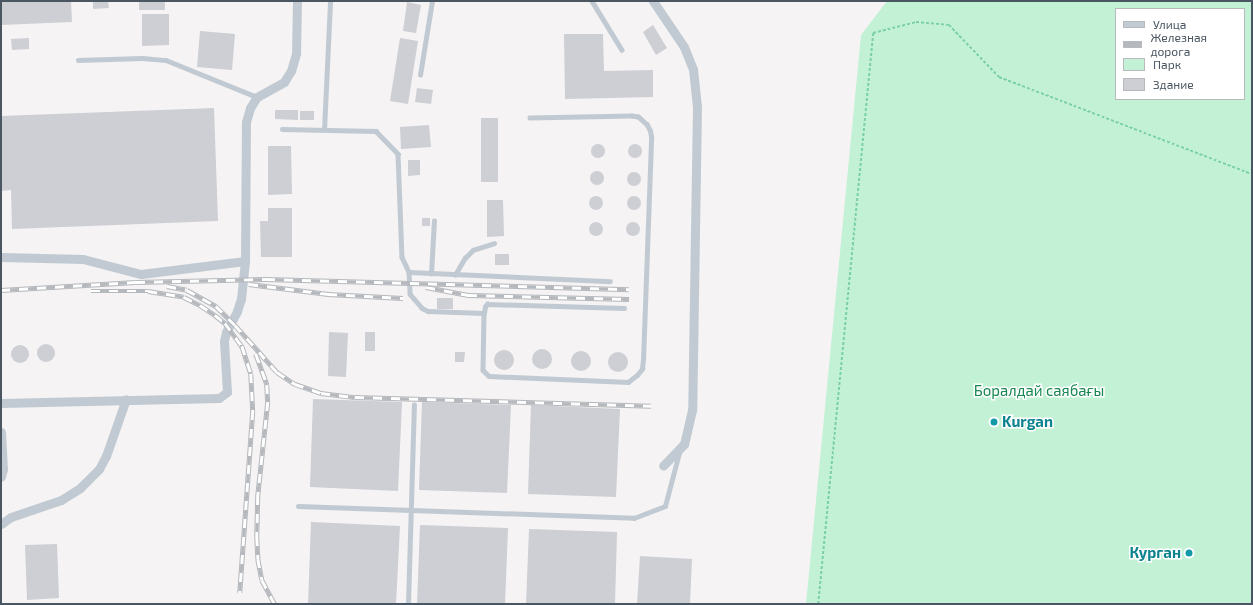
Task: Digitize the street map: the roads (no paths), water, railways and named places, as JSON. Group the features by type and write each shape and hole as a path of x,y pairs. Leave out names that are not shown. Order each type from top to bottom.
{"street":[{"path":"1,403 219,398 227,392 224,341 226,332 237,311 241,299 245,261 246,122 250,108 257,97 284,82 291,71 296,53 297,1"},
{"path":"654,1 684,47 693,69 696,88 692,410 684,444 663,466"},
{"path":"1,257 84,259 141,274 245,261"},
{"path":"1,524 11,517 61,500 80,488 99,469 106,456 126,399"},
{"path":"1,432 3,469 1,477"}],"lane":[{"path":"324,130 330,1"},
{"path":"420,75 432,1"},
{"path":"592,1 622,50"},
{"path":"78,60 142,58 166,60 257,97"},
{"path":"530,118 632,116 638,117 647,125 650,131 651,145 642,369 633,380 628,382 489,376 483,370 484,313 487,304 624,308"},
{"path":"282,129 376,130 398,154 402,257 408,272 410,294 422,308 428,311 484,313"},
{"path":"431,274 434,222"},
{"path":"455,275 465,258 473,250 494,243"},
{"path":"408,272 610,281"},
{"path":"408,604 414,405"},
{"path":"298,506 634,518 665,506 680,449"}],"railway":[{"path":"1,290 136,282 266,279 629,289"},
{"path":"249,284 328,294 403,298"},
{"path":"167,286 187,290 216,306 277,372 295,384 321,393 355,397 651,406"},
{"path":"426,287 468,295 629,299"},
{"path":"91,291 148,291 184,297 200,305 225,323 242,346 251,374 253,411 240,593"},
{"path":"256,354 267,385 268,402 258,496 258,559 262,580 275,604"}],"place":[{"name":"Kurgan","path":"994,422"},
{"name":"Курган","path":"1189,553"}],"park label":[{"name":"Боралдай саябағы","path":"1039,391"}]}
